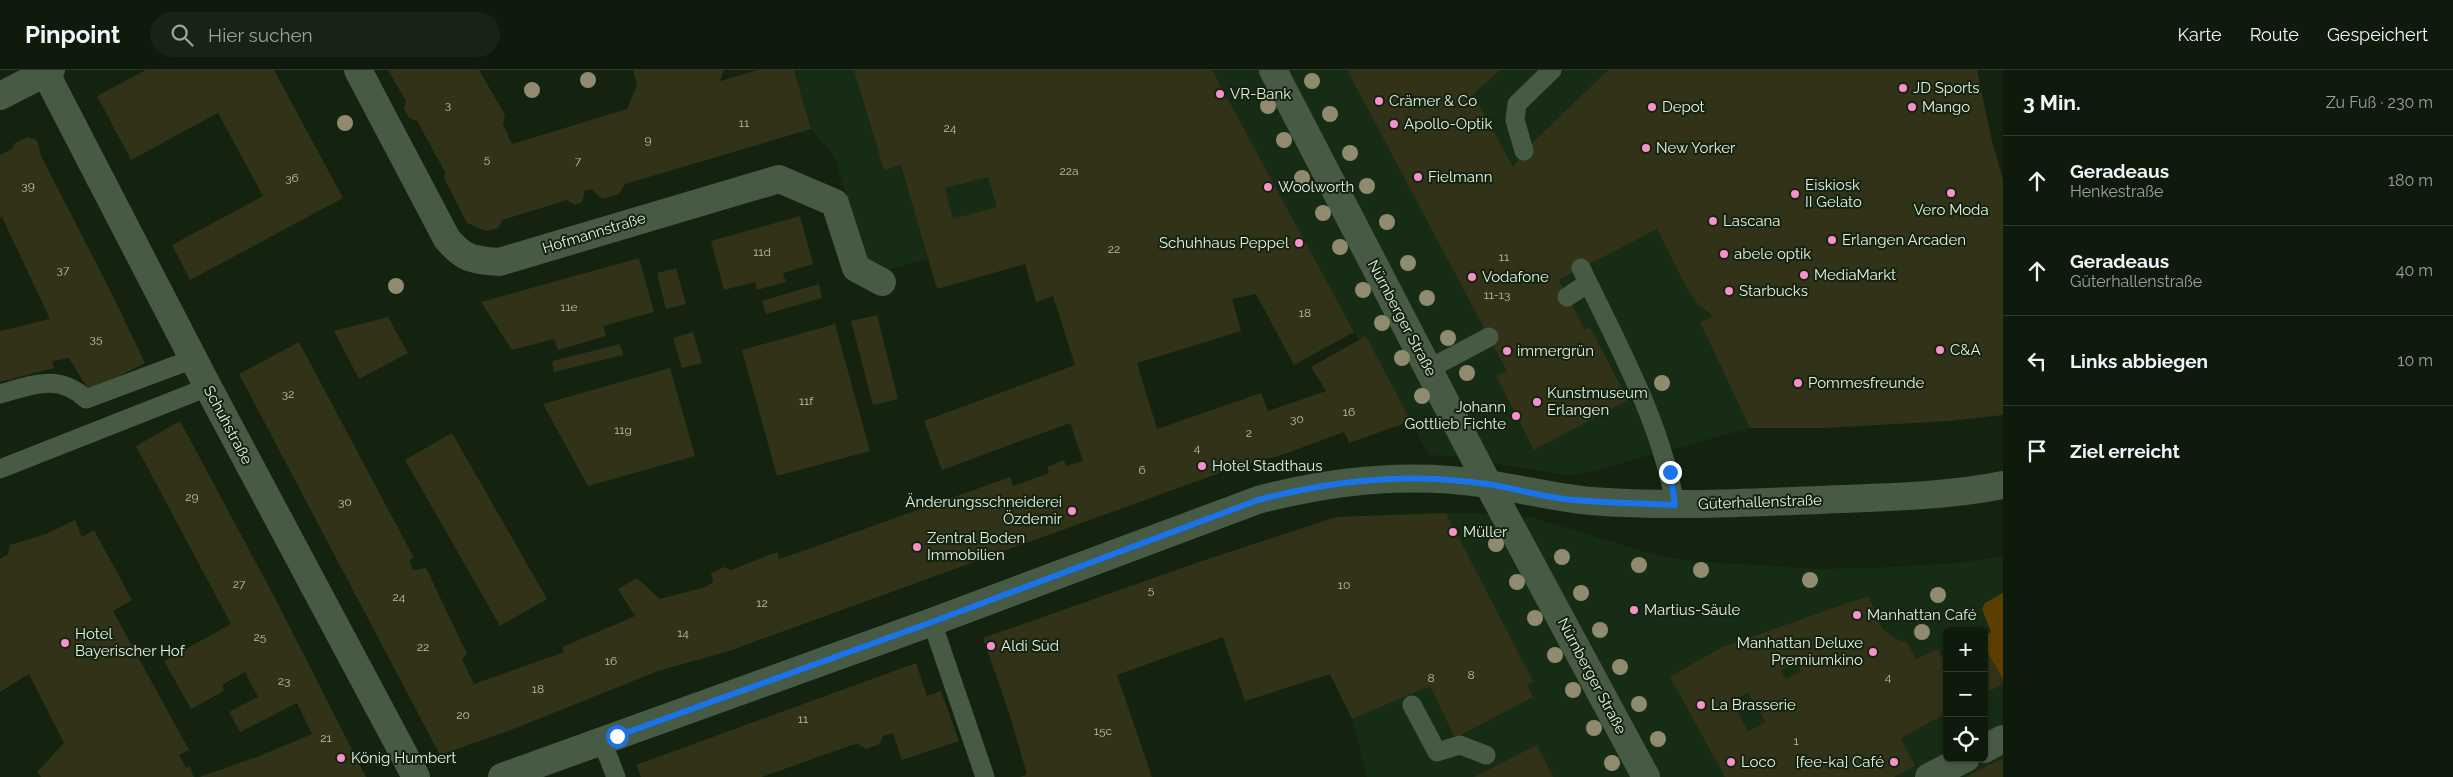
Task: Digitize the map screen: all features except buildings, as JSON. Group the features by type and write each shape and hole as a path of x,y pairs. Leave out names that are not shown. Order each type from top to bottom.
{"street":[{"name":"Hofmannstraße","path":"358,70 447,238 460,254 478,261 498,262 779,179 835,203 856,268 882,282"},
{"name":"Nürnberger Straße","path":"1273,70 1488,484 1646,777"},
{"path":"0,96 47,71"},
{"name":"Schuhstraße","path":"47,71 193,359 416,777"},
{"name":"Güterhallenstraße","path":"502,777 932,622 1244,505 1285,493 1334,483 1383,478 1439,479 1488,484 1564,499 1675,505 1872,498 1950,493 2003,485"},
{"path":"1988,746 2003,739"},
{"path":"1929,777 1958,762"}],"lane":[{"path":"1524,152 1515,120 1517,104 1552,70"},
{"path":"1567,297 1585,276 1633,377 1669,468 1675,505"},
{"path":"1429,369 1489,337"},
{"path":"0,394 52,382 75,388 86,399 193,359"},
{"path":"0,469 208,387"},
{"path":"932,622 986,777"},
{"path":"1412,705 1437,752 1460,745 1486,755"},
{"path":"602,741 616,777"}],"shaded area":[{"path":"794,70 1977,70 1992,141 2003,180 2003,415 1949,421 1824,428 1750,428 1582,474 1565,475 1459,457 1429,455 1366,336 1359,340 1321,275 1017,235 886,270 869,263 834,156 811,129"},
{"path":"1446,513 1504,514 1531,517 1662,557 1704,562 1821,569 1957,563 2003,556 2003,777 1367,777 1352,719 1330,674 1245,701 1196,563 1336,517"},
{"path":"2003,593 2003,680 1988,653 1988,634 1991,632 1982,609 1985,603"}],"place":[{"name":"JD Sports","path":"1903,88"},
{"name":"VR-Bank","path":"1220,94"},
{"name":"Crämer & Co","path":"1379,101"},
{"name":"Depot","path":"1652,107"},
{"name":"Mango","path":"1912,107"},
{"name":"Apollo-Optik","path":"1394,124"},
{"name":"New Yorker","path":"1646,148"},
{"name":"Fielmann","path":"1418,177"},
{"name":"Woolworth","path":"1268,187"},
{"name":"Vero Moda","path":"1951,193"},
{"name":"Eiskiosk II Gelato","path":"1795,194"},
{"name":"Lascana","path":"1713,221"},
{"name":"Erlangen Arcaden","path":"1832,240"},
{"name":"Schuhhaus Peppel","path":"1299,243"},
{"name":"abele optik","path":"1724,254"},
{"name":"MediaMarkt","path":"1804,275"},
{"name":"Vodafone","path":"1472,277"},
{"name":"Starbucks","path":"1729,291"},
{"name":"C&A","path":"1940,350"},
{"name":"immergrün","path":"1507,351"},
{"name":"Pommesfreunde","path":"1798,383"},
{"name":"Kunstmuseum Erlangen","path":"1537,402"},
{"name":"Johann Gottlieb Fichte","path":"1516,416"},
{"name":"Hotel Stadthaus","path":"1202,466"},
{"name":"Änderungsschneiderei Özdemir","path":"1072,511"},
{"name":"Müller","path":"1453,532"},
{"name":"Zentral Boden Immobilien","path":"917,547"},
{"name":"Martius-Säule","path":"1634,610"},
{"name":"Manhattan Café","path":"1857,615"},
{"name":"Hotel Bayerischer Hof","path":"65,643"},
{"name":"Aldi Süd","path":"991,646"},
{"name":"Manhattan Deluxe Premiumkino","path":"1873,652"},
{"name":"La Brasserie","path":"1701,705"},
{"name":"König Humbert","path":"341,758"},
{"name":"Loco","path":"1731,762"},
{"name":"[fee-ka] Café","path":"1894,762"}],"route":[{"path":"617,736 932,622 1258,500 1285,493 1334,483 1383,478 1409,478 1488,484 1564,499 1675,505 1670,472"}]}
